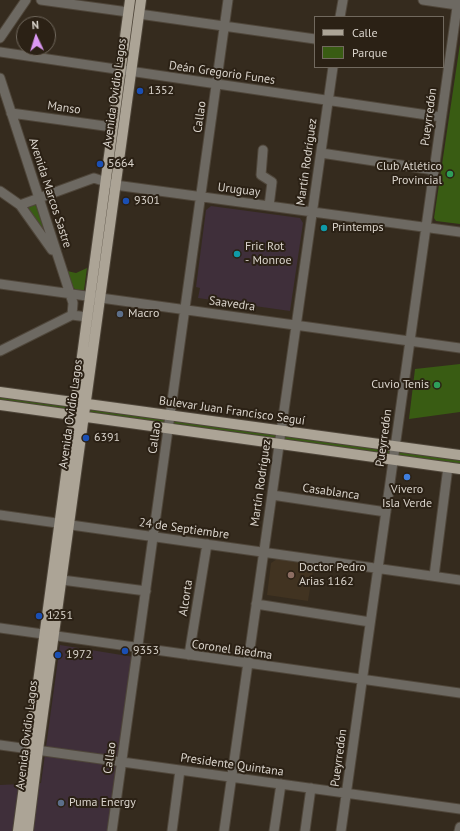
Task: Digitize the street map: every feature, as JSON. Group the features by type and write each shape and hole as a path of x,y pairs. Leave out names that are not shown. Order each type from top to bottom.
{"main road":[{"name":"Avenida Ovidio Lagos","path":"18,831 33,750 49,635 59,523 80,403 94,297 105,182 130,0"},
{"name":"Avenida Ovidio Lagos","path":"80,403 87,317 94,297 116,185 141,0"},
{"name":"Bulevar Juan Francisco Seguí","path":"0,392 460,455"},
{"path":"0,405 460,469"},
{"name":"Avenida Ovidio Lagos","path":"49,635 62,580 69,525 78,416"},
{"name":"Avenida Ovidio Lagos","path":"28,831 33,750"}],"street":[{"path":"0,38 26,0"},
{"path":"41,0 128,12"},
{"name":"Callao","path":"112,831 228,0"},
{"path":"340,16 343,0"},
{"path":"422,0 457,3"},
{"name":"Pueyrredón","path":"341,831 434,170 441,117 446,57 457,3"},
{"path":"139,14 314,39"},
{"name":"Deán Gregorio Funes","path":"0,52 441,117"},
{"name":"Martín Rodríguez","path":"224,831 333,68"},
{"name":"Avenida Marcos Sastre","path":"0,78 73,303 72,315"},
{"name":"Manso","path":"11,112 112,127"},
{"path":"263,150 261,175 270,180 272,184 268,206"},
{"path":"321,153 434,170"},
{"name":"Uruguay","path":"20,205 94,178 116,185 460,232"},
{"path":"0,190 20,205 46,240 60,264"},
{"name":"Saavedra","path":"0,284 460,348"},
{"path":"0,350 72,315 87,317"},
{"path":"434,576 448,467"},
{"name":"Casablanca","path":"272,495 386,512"},
{"name":"24 de Septiembre","path":"0,515 460,580"},
{"name":"Alcorta","path":"189,656 207,544"},
{"path":"62,580 146,592"},
{"path":"256,604 370,622"},
{"name":"Coronel Biedma","path":"0,628 189,656 460,693"},
{"name":"Presidente Quintana","path":"0,745 460,809"},
{"path":"172,831 180,770"},
{"path":"274,831 281,784"},
{"path":"305,831 311,788"},
{"path":"459,831 460,827"}],"shaded area":[{"name":"Fric Rot - Monroe","path":"211,206 300,218 303,223 290,311 198,298 200,288 196,287 206,210"},
{"name":"Doctor Pedro Arias 1162","path":"277,559 314,564 308,601 267,595 271,563"},
{"path":"60,645 134,657 107,831 0,831 0,785 41,783"}],"green space":[{"name":"Club Atlético Provincial","path":"460,44 460,224 436,221 434,218"},
{"path":"33,204 39,207 48,237 27,208"},
{"path":"87,268 84,290 78,291 72,287 67,271 76,273"},
{"name":"Cuvio Tenis","path":"460,364 460,412 409,419 415,369"},
{"path":"0,392 460,455 460,469 0,405"}],"place":[{"name":"1352","path":"140,91"},
{"name":"5664","path":"100,164"},
{"name":"Club Atlético Provincial","path":"450,174"},
{"name":"9301","path":"126,201"},
{"name":"Printemps","path":"324,228"},
{"name":"Fric Rot - Monroe","path":"237,254"},
{"name":"Macro","path":"120,314"},
{"name":"Cuvio Tenis","path":"437,385"},
{"name":"6391","path":"86,438"},
{"name":"Vivero Isla Verde","path":"407,477"},
{"name":"Doctor Pedro Arias 1162","path":"291,575"},
{"name":"1251","path":"39,616"},
{"name":"9353","path":"125,651"},
{"name":"1972","path":"58,655"},
{"name":"Puma Energy","path":"61,803"}]}
